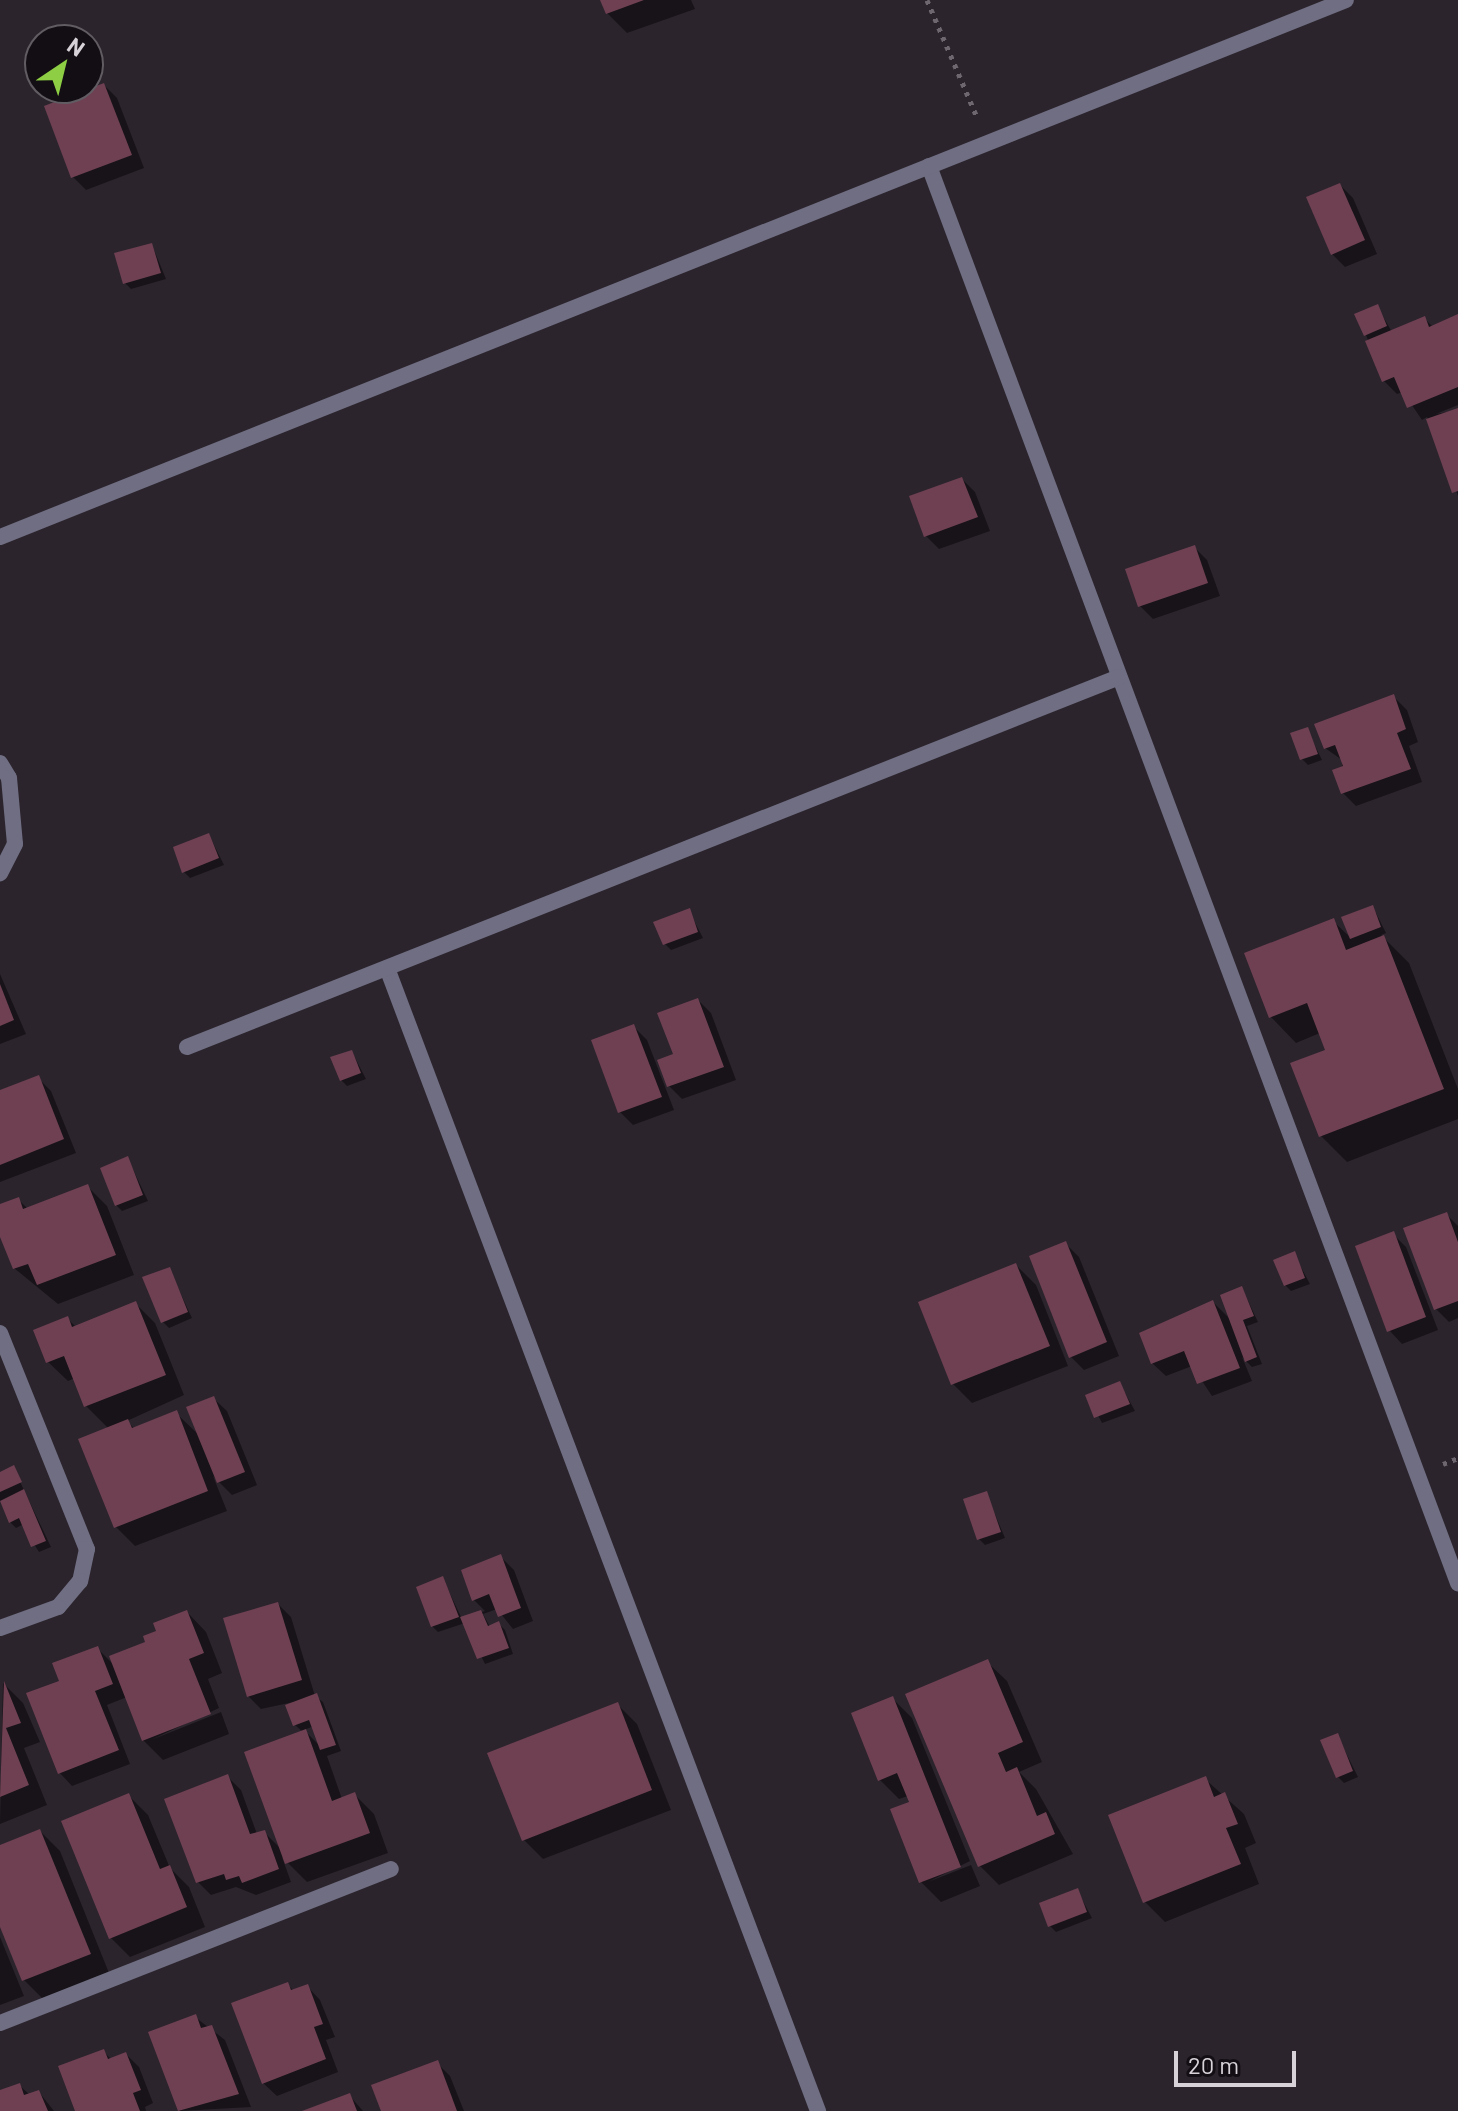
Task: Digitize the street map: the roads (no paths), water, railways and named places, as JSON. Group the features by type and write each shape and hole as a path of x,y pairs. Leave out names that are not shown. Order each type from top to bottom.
{"street":[{"path":"0,537 1346,0"},
{"path":"929,166 1458,1583"},
{"path":"187,1047 1119,677"},
{"path":"0,763 9,778 15,844 0,873"},
{"path":"387,968 818,2111"},
{"path":"0,1333 87,1549 80,1581 58,1607 0,1628"},
{"path":"0,2023 391,1869"}]}
